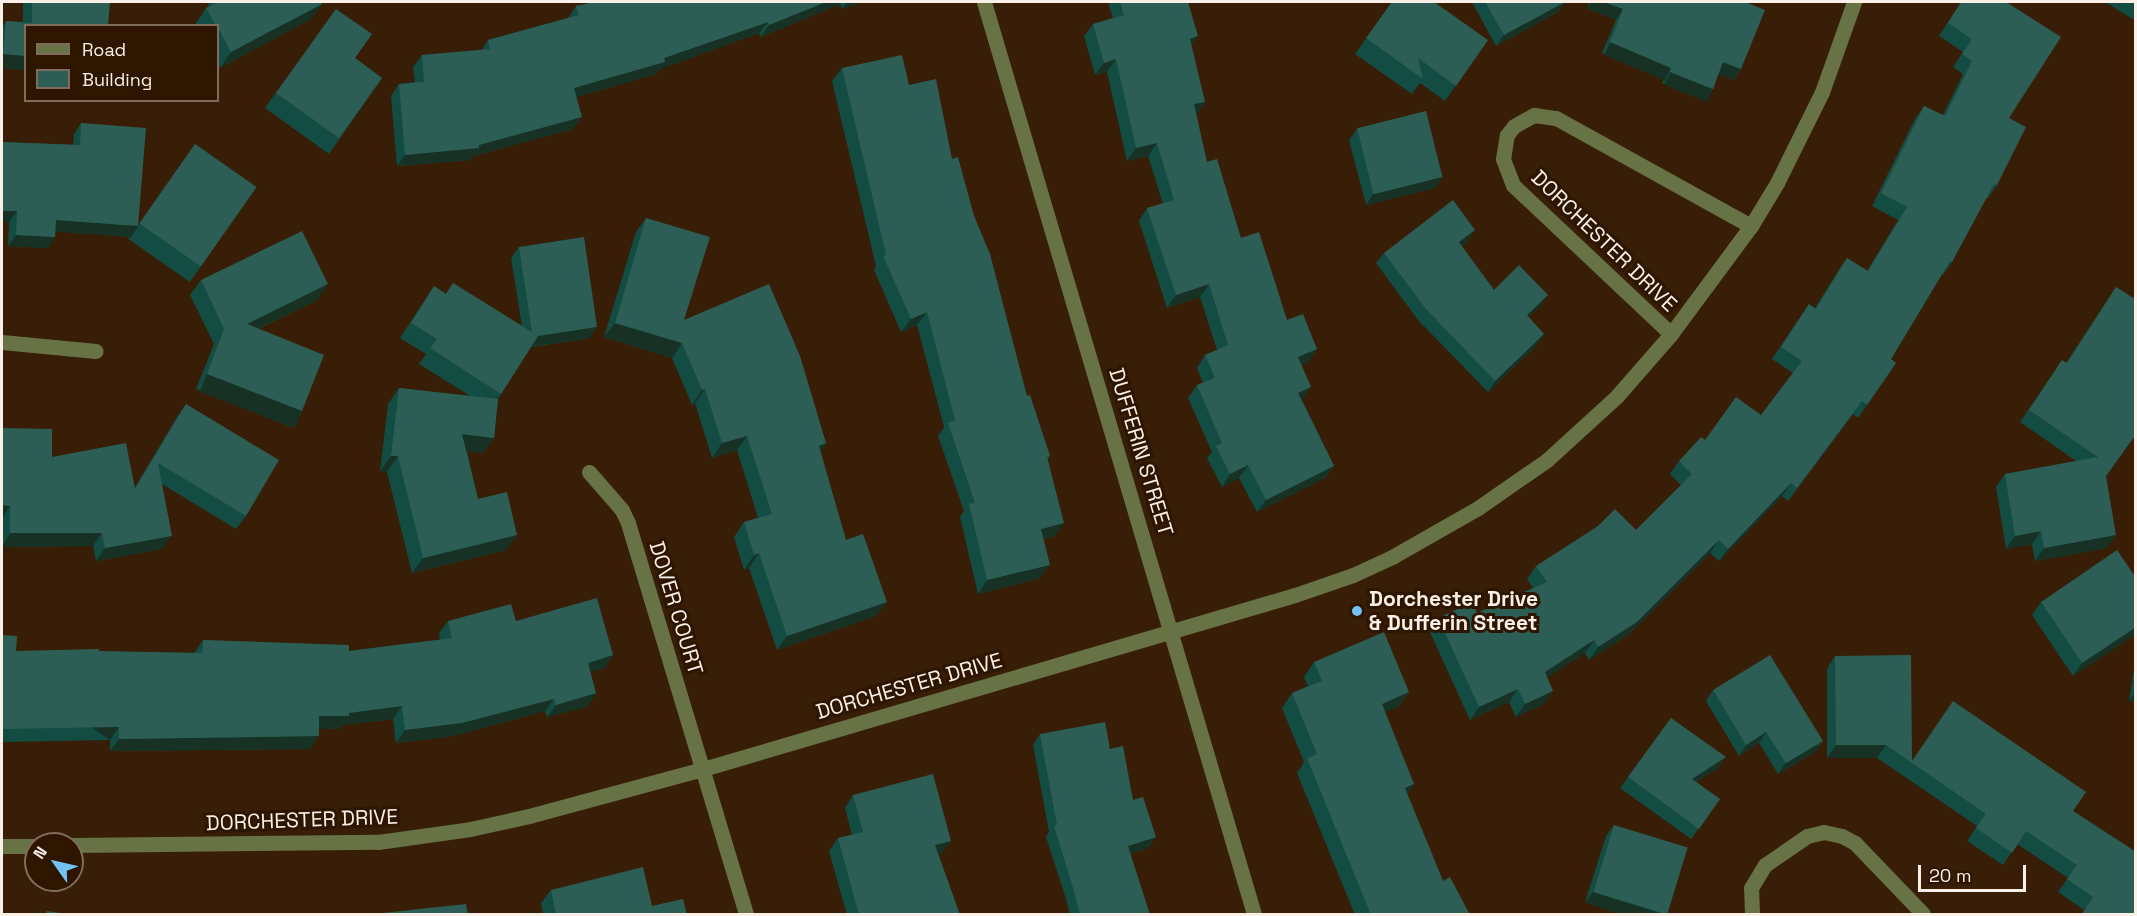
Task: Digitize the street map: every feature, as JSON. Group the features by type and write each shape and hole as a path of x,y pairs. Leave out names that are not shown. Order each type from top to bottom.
{"street":[{"name":"DUFFERIN STREET","path":"984,2 1172,631 1254,915"},
{"name":"DORCHESTER DRIVE","path":"84,845 378,842 530,816 703,768 1324,586 1392,557 1451,525 1507,490 1547,460 1617,396 1671,334 1751,226 1782,174 1813,111 1854,2"},
{"name":"DORCHESTER DRIVE","path":"1671,334 1513,185 1503,159 1507,135 1514,126 1534,115 1556,118 1751,226"},
{"path":"2,342 96,351"},
{"name":"DOVER COURT","path":"589,472 622,510 628,523 746,915"},
{"path":"1752,915 1751,888 1765,865 1807,836 1824,832 1842,836 1855,843 1923,915"},
{"path":"2,846 24,846"}],"building":[{"path":"32,2 110,2 108,24 24,24 24,56 3,54 6,21 32,23"},
{"path":"218,2 321,2 322,4 231,52 219,30 219,24 215,24 206,8"},
{"path":"594,2 826,2 769,25 768,22 664,58 665,62 574,88 582,117 479,145 479,148 405,155 399,84 424,82 422,55 490,49 488,40 579,15 576,6"},
{"path":"1120,2 1188,2 1198,36 1190,39 1205,102 1194,104 1207,162 1217,159 1241,238 1259,232 1287,320 1303,314 1317,349 1298,357 1311,387 1298,393 1334,466 1266,500 1248,465 1230,474 1216,446 1222,443 1197,385 1215,378 1205,355 1228,345 1209,284 1176,295 1147,208 1174,200 1157,143 1136,148 1116,59 1104,63 1093,24 1124,15"},
{"path":"1392,2 1434,2 1488,40 1456,86 1418,58 1423,79 1366,38"},
{"path":"1485,2 1565,2 1504,35"},
{"path":"1604,2 1745,2 1765,10 1741,69 1723,62 1713,89 1670,72 1671,68 1610,42 1623,9"},
{"path":"1961,2 2006,2 2061,37 2009,118 2026,127 1997,185 1994,184 1952,262 1950,261 1891,359 1896,363 1867,405 1862,401 1797,488 1791,483 1728,549 1719,540 1637,622 1598,647 1594,640 1545,672 1553,691 1525,704 1518,689 1479,707 1438,618 1473,602 1477,613 1547,582 1536,566 1598,526 1615,509 1636,530 1692,474 1679,461 1701,437 1705,440 1736,397 1761,415 1802,361 1781,347 1809,304 1816,309 1847,258 1868,271 1907,207 1881,193 1924,106 1945,116 1972,61 1962,54 1972,39 1948,23"},
{"path":"336,9 372,34 355,58 382,78 339,138 276,93"},
{"path":"902,55 909,85 936,79 952,159 958,157 974,216 990,254 1027,396 1030,395 1050,456 1047,457 1064,523 1041,529 1050,565 987,580 969,504 975,503 948,423 955,420 927,312 911,319 883,256 886,255 842,68"},
{"path":"1426,111 1442,177 1374,194 1357,128"},
{"path":"81,123 146,128 138,226 56,220 55,237 16,235 17,211 2,211 2,142 80,145"},
{"path":"195,144 256,187 201,266 139,223"},
{"path":"1453,200 1475,230 1459,242 1494,290 1519,265 1548,295 1527,315 1544,334 1495,381 1426,309 1384,253"},
{"path":"646,218 710,237 684,320 769,284 800,356 826,443 819,446 846,540 863,534 887,602 787,636 759,553 754,555 744,522 772,514 747,436 722,443 705,389 702,390 682,343 615,323"},
{"path":"302,231 328,284 247,324 324,355 302,411 207,374 224,329 201,280"},
{"path":"584,237 597,327 537,336 532,332 519,247"},
{"path":"453,283 538,336 501,394 430,348 437,339 411,323 434,286 446,294"},
{"path":"2116,287 2133,298 2136,295 2136,434 2106,476 2116,535 2044,548 2041,531 2015,536 2005,474 2098,457 2029,410 2062,360 2067,363"},
{"path":"399,388 498,399 494,438 462,434 478,499 507,492 517,535 423,558 398,456 391,456"},
{"path":"186,404 279,460 246,516 158,463 172,536 105,548 102,533 10,533 10,506 2,505 2,428 52,429 52,457 126,443 135,489"},
{"path":"2117,550 2136,578 2136,627 2082,663 2041,602"},
{"path":"597,598 613,655 588,663 596,693 556,705 554,699 462,723 405,730 402,706 349,713 349,716 319,716 319,736 119,739 119,727 2,729 2,635 17,636 16,651 99,649 99,651 202,653 203,640 349,645 349,651 452,638 448,621 511,604 516,621"},
{"path":"1384,632 1409,692 1382,704 1414,784 1405,788 1443,881 1450,877 1470,915 1371,915 1307,758 1317,754 1292,693 1322,681 1314,662"},
{"path":"1770,655 1823,741 1786,763 1766,732 1746,745 1713,690"},
{"path":"1911,655 1912,761 1953,701 2086,792 2073,811 2136,852 2136,915 2081,915 2093,897 2067,879 2077,865 2026,831 2012,853 1976,828 1986,814 1886,745 1836,745 1835,656"},
{"path":"1671,718 1726,757 1692,779 1720,799 1699,829 1628,777"},
{"path":"1105,722 1110,749 1123,746 1133,800 1143,797 1156,837 1128,846 1150,915 1080,915 1054,826 1057,825 1040,734"},
{"path":"933,774 951,841 935,845 960,915 859,915 838,838 863,832 853,795"},
{"path":"1614,825 1688,848 1667,914 1594,892"},
{"path":"643,867 652,906 683,899 687,915 556,915 551,890"},
{"path":"466,904 468,915 373,915 373,914"},
{"path":"47,911 73,915 46,915"}],"place":[{"name":"Dorchester Drive & Dufferin Street","path":"1357,611"}]}
